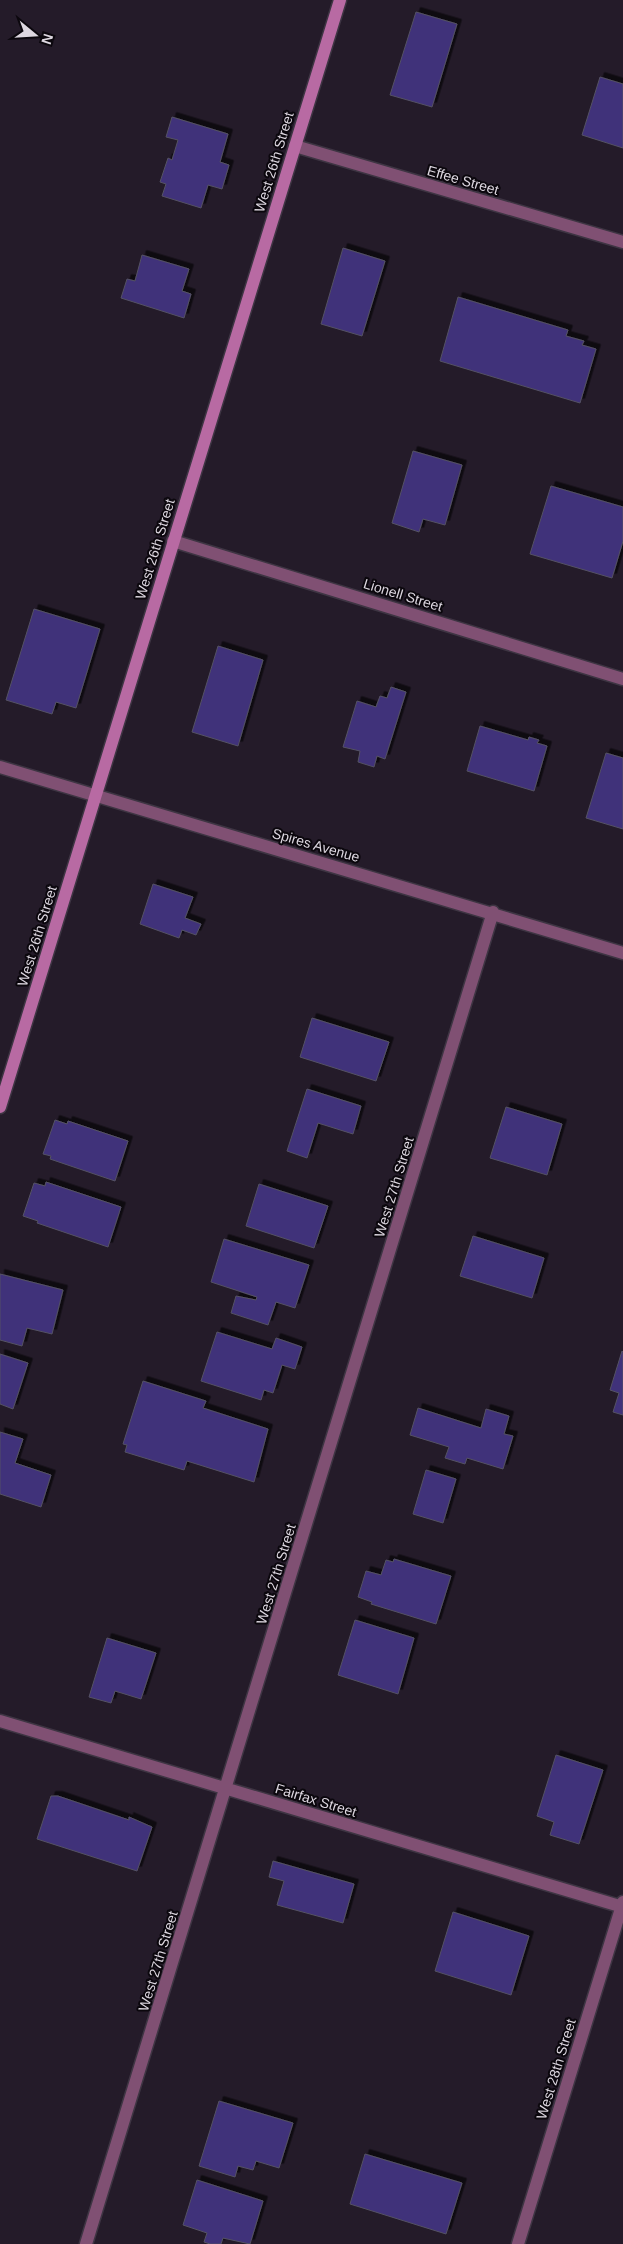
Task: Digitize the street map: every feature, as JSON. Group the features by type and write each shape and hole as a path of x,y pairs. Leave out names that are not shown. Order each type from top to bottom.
{"main road":[{"name":"West 26th Street","path":"0,1107 340,0"}],"street":[{"name":"Effee Street","path":"295,146 623,242"},
{"name":"Lionell Street","path":"173,541 623,679"},
{"name":"Spires Avenue","path":"0,767 493,912 623,953"},
{"name":"West 27th Street","path":"86,2244 493,912"},
{"name":"Fairfax Street","path":"0,1721 226,1790 623,1905"},
{"name":"West 28th Street","path":"518,2244 623,1905"}],"building":[{"path":"416,12 457,24 432,107 390,95"},
{"path":"600,77 623,84 623,148 582,135"},
{"path":"172,117 228,134 220,162 229,165 222,189 208,185 201,208 162,196 166,184 160,182 168,158 172,160 178,140 166,137"},
{"path":"343,248 385,261 362,336 321,324"},
{"path":"142,255 189,269 182,291 191,294 184,318 121,298 127,279 135,281"},
{"path":"458,297 568,330 566,336 584,341 582,345 596,349 580,403 440,361"},
{"path":"413,451 462,465 445,525 423,519 419,532 392,523"},
{"path":"551,486 623,507 623,541 612,578 530,554"},
{"path":"34,609 100,629 76,708 56,702 52,714 6,700"},
{"path":"218,646 263,660 238,746 192,732"},
{"path":"391,687 406,692 385,759 377,756 374,767 358,762 360,751 343,747 357,701 376,707 380,696 387,698"},
{"path":"480,726 528,740 529,737 539,740 537,743 547,746 534,791 467,771"},
{"path":"606,753 623,758 623,829 586,818"},
{"path":"153,884 193,897 185,918 201,924 196,935 182,930 179,938 140,924"},
{"path":"312,1018 389,1042 376,1081 300,1057"},
{"path":"307,1089 361,1106 353,1134 318,1123 307,1158 287,1151"},
{"path":"506,1107 562,1124 547,1175 490,1158"},
{"path":"55,1120 67,1124 68,1121 128,1141 115,1181 50,1159 51,1156 43,1154"},
{"path":"46,1182 121,1207 108,1247 37,1223 38,1221 23,1216 34,1183 45,1186"},
{"path":"259,1184 328,1206 314,1248 246,1226"},
{"path":"473,1236 544,1258 532,1298 460,1276"},
{"path":"224,1239 309,1265 295,1308 276,1302 268,1325 231,1313 236,1296 256,1300 257,1297 211,1282"},
{"path":"0,1274 63,1290 52,1334 27,1328 22,1346 0,1340"},
{"path":"217,1332 272,1349 276,1338 302,1347 295,1369 282,1365 273,1393 264,1390 261,1400 201,1381"},
{"path":"622,1351 623,1415 613,1412 619,1393 610,1390"},
{"path":"0,1354 28,1363 13,1409 0,1404"},
{"path":"143,1381 206,1401 203,1408 268,1429 254,1482 187,1461 184,1470 125,1452 127,1445 123,1444"},
{"path":"418,1408 481,1428 486,1409 509,1416 504,1434 513,1436 503,1469 467,1458 465,1464 445,1458 449,1447 410,1435"},
{"path":"0,1432 23,1439 15,1463 51,1475 41,1507 0,1494"},
{"path":"426,1470 456,1479 443,1523 413,1514"},
{"path":"394,1559 451,1576 436,1624 371,1604 372,1602 358,1597 366,1571 381,1575 386,1560 393,1562"},
{"path":"355,1620 414,1638 398,1694 338,1675"},
{"path":"107,1638 156,1653 141,1699 115,1691 111,1703 89,1697"},
{"path":"556,1755 603,1770 579,1844 550,1835 554,1822 537,1816"},
{"path":"51,1796 58,1796 129,1820 129,1817 152,1827 137,1871 37,1839"},
{"path":"273,1861 354,1884 343,1923 277,1905 284,1881 269,1877"},
{"path":"453,1912 529,1936 511,1995 435,1971"},
{"path":"219,2101 293,2123 279,2168 256,2161 253,2170 238,2166 235,2177 199,2166"},
{"path":"365,2154 462,2183 446,2234 350,2204"},
{"path":"197,2180 263,2201 250,2244 223,2238 221,2244 210,2244 204,2242 207,2233 183,2225"}]}
